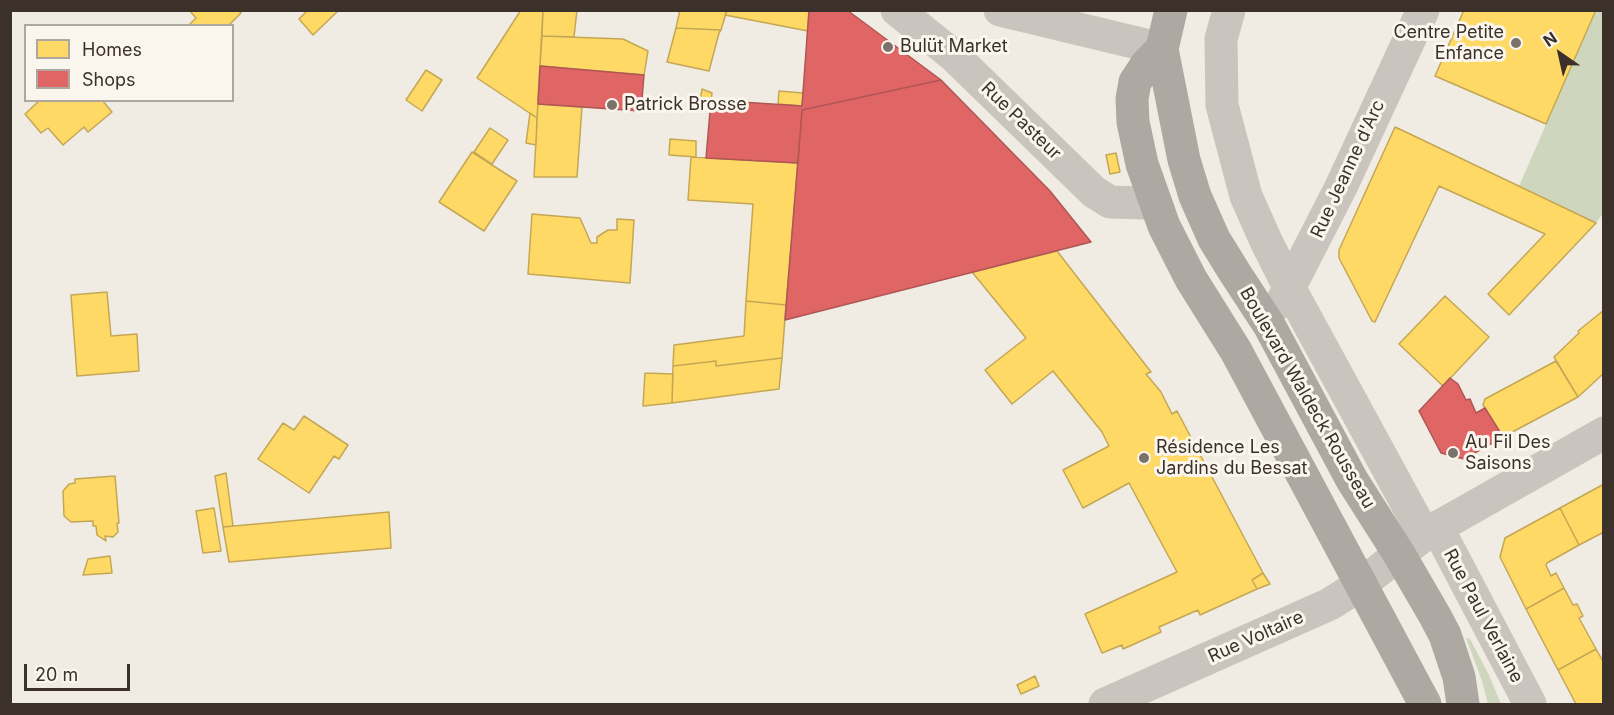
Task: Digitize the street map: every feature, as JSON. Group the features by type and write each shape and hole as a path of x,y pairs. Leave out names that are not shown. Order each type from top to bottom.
{"main road":[{"name":"Boulevard Waldeck Rousseau","path":"1171,10 1162,50 1184,160 1195,196 1214,239 1269,325 1352,480 1420,538 1445,635 1459,677 1463,705"},
{"name":"Boulevard Waldeck Rousseau","path":"1162,50 1147,64 1136,82 1132,99 1135,133 1142,164 1174,249 1236,351 1425,705"}],"street":[{"name":"Rue Pasteur","path":"897,10 954,56 1094,192 1110,202 1155,201"},
{"path":"1000,10 1162,50"},
{"name":"Rue Paul Verlaine","path":"1228,10 1221,39 1222,105 1246,196 1290,289 1420,538 1530,705"},
{"name":"Rue Jeanne d'Arc","path":"1269,325 1290,289 1341,187 1423,10"},
{"name":"Rue Voltaire","path":"1105,705 1330,604 1360,585 1420,538 1604,433"}],"green space":[{"path":"1596,11 1604,11 1604,212 1596,223 1519,186"},
{"path":"1466,638 1470,639 1501,704 1488,704"}],"building: Homes":[{"path":"189,10 239,10 241,13 230,24 190,24 196,18"},
{"path":"308,10 339,10 313,35 299,19"},
{"path":"521,10 543,10 537,118 477,78"},
{"path":"543,10 577,10 574,37 542,36"},
{"path":"680,10 727,10 721,30 676,28"},
{"path":"727,10 809,10 808,31 725,15"},
{"name":"Centre Petite Enfance","path":"1464,10 1596,10 1546,124 1435,76"},
{"path":"676,28 721,30 709,71 667,62"},
{"path":"542,36 623,39 648,51 644,75 540,66"},
{"path":"426,70 442,80 422,111 406,100"},
{"path":"702,89 712,93 711,102 700,101"},
{"path":"779,91 803,93 802,106 778,104"},
{"path":"38,102 104,102 112,112 88,132 84,127 63,145 48,128 41,133 25,114"},
{"path":"538,104 582,107 577,177 534,177"},
{"path":"530,113 537,118 536,145 526,143"},
{"path":"1395,127 1596,223 1509,315 1488,294 1545,234 1439,186 1375,322 1372,321 1339,258 1339,250"},
{"path":"490,128 508,140 492,164 474,152"},
{"path":"670,139 696,141 696,157 669,155"},
{"path":"472,152 517,181 484,231 439,202"},
{"path":"1116,153 1120,172 1110,174 1106,155"},
{"path":"691,157 798,163 786,305 746,301 753,204 688,200"},
{"path":"532,214 580,218 591,243 597,243 597,237 608,230 617,230 617,219 634,220 630,283 528,274"},
{"name":"Résidence Les Jardins du Bessat","path":"1057,251 1151,372 1146,374 1161,392 1172,414 1177,411 1263,573 1252,580 1257,589 1200,615 1198,610 1159,627 1161,632 1123,649 1122,645 1102,653 1085,614 1177,572 1129,483 1083,508 1063,470 1109,446 1102,432 1053,371 1012,404 985,370 1026,338 972,272"},
{"path":"107,292 111,336 137,334 139,371 77,376 71,295"},
{"path":"1445,296 1489,337 1443,386 1399,344"},
{"path":"746,301 786,305 782,358 716,366 716,361 673,366 674,345 744,336"},
{"path":"1604,310 1604,373 1578,397 1554,357 1579,333 1578,331"},
{"path":"782,358 779,389 672,403 673,366 716,361 716,366"},
{"path":"1556,361 1578,397 1503,437 1483,405 1485,399"},
{"path":"645,373 673,374 672,403 643,406"},
{"path":"304,416 348,445 339,459 334,456 309,493 258,459 283,423 294,430"},
{"path":"226,473 233,526 223,527 215,476"},
{"path":"115,476 118,532 113,537 105,536 106,541 97,535 93,521 71,522 64,516 63,491 69,484 75,483 75,479"},
{"path":"1604,484 1604,532 1579,545 1560,508"},
{"path":"214,508 221,551 203,553 196,511"},
{"path":"1560,508 1579,545 1546,565 1551,576 1556,573 1564,588 1526,609 1500,557 1505,538"},
{"path":"389,512 391,548 229,562 223,527"},
{"path":"110,556 112,573 83,575 88,559"},
{"path":"1263,573 1270,584 1257,589 1252,580"},
{"path":"1564,588 1573,605 1577,604 1583,616 1579,618 1596,649 1558,670 1526,609"},
{"path":"1596,649 1604,663 1604,704 1576,704 1558,670"},
{"path":"1035,676 1039,686 1021,694 1017,685"}],"building: Shops":[{"path":"809,10 847,10 941,80 802,110 798,163 706,158 711,100 802,106"},
{"path":"540,66 644,75 641,111 538,104"},
{"path":"941,80 1050,191 1091,242 785,320 802,110"},
{"path":"1450,378 1458,384 1466,400 1470,399 1476,413 1485,408 1503,437 1464,459 1441,453 1419,411"}],"place":[{"name":"Centre Petite Enfance","path":"1516,43"},
{"name":"Bulüt Market","path":"888,47"},
{"name":"Patrick Brosse","path":"612,105"},
{"name":"Au Fil Des Saisons","path":"1453,453"},
{"name":"Résidence Les Jardins du Bessat","path":"1144,458"}]}
